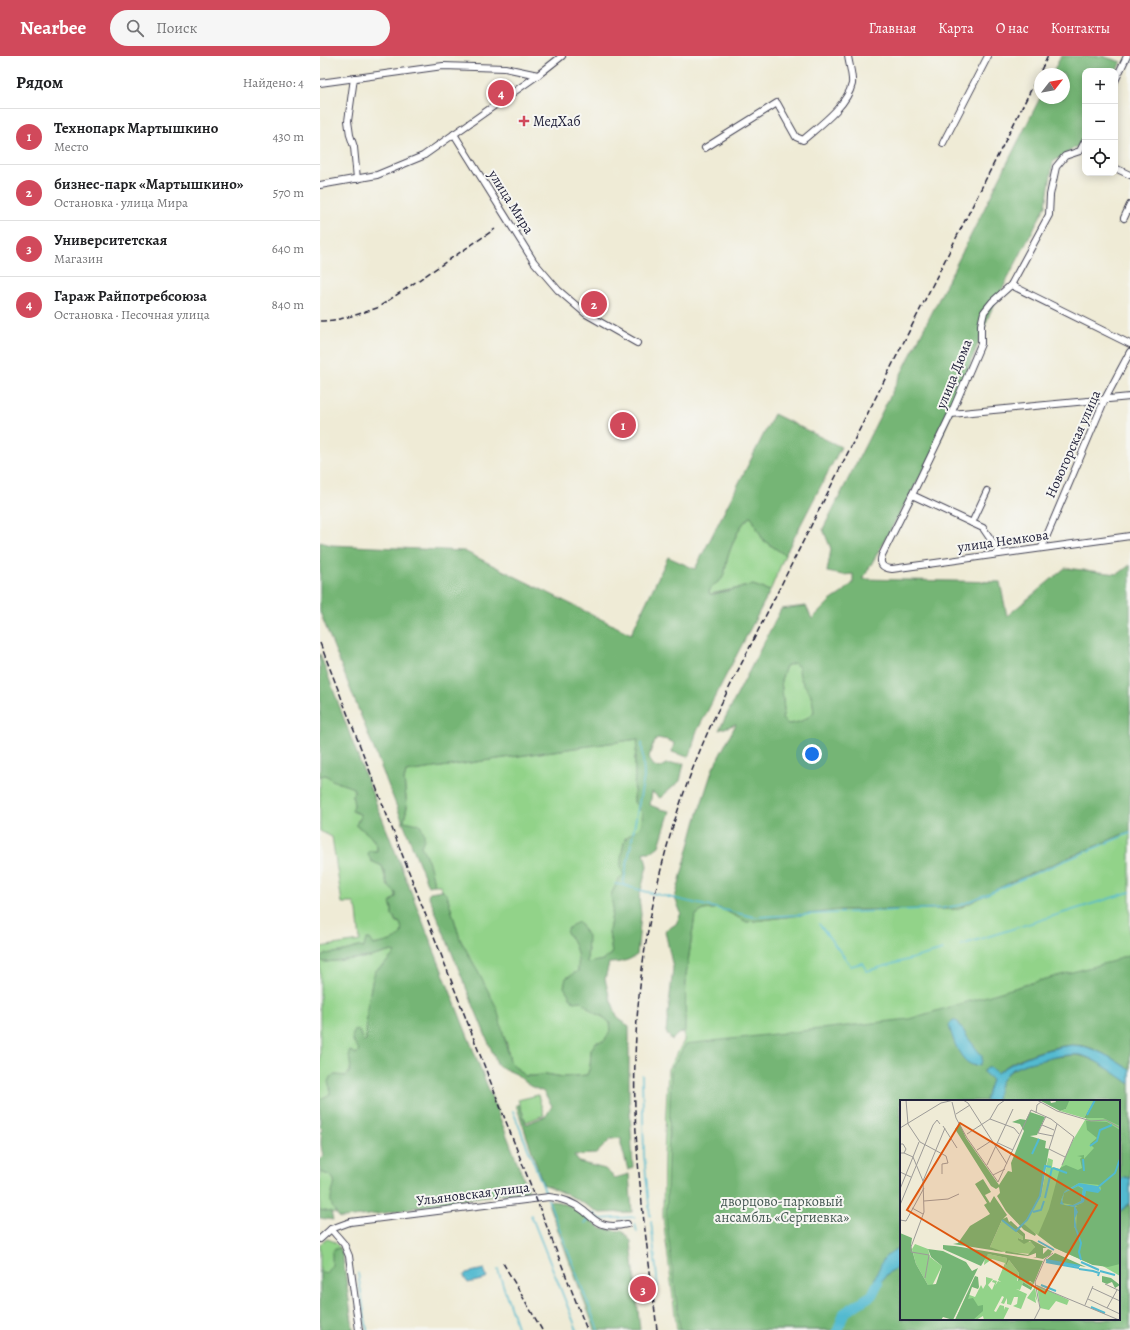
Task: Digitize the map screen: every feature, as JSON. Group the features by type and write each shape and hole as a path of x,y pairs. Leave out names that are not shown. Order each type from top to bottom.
{"street":[{"path":"320,185 377,175 423,156 538,75 562,56"},
{"path":"705,148 776,103 796,137 803,140 846,99 852,83 848,56"},
{"path":"943,143 988,56"},
{"path":"1118,75 1127,56"},
{"path":"320,83 443,66 505,68 538,75"},
{"path":"354,78 348,121 354,147 358,179"},
{"name":"улица Мира","path":"454,134 534,262 558,290 586,314 637,343"},
{"name":"улица Дюма","path":"881,565 880,561 882,555 951,414 981,344 981,325 984,312 992,302 1011,285 1049,215 1050,195 1056,167 1065,156 1082,152"},
{"path":"1118,169 1130,175"},
{"path":"1124,218 1130,205"},
{"path":"1011,285 1130,344"},
{"name":"Новогорская улица","path":"1042,547 1105,399 1130,352"},
{"path":"951,414 1130,397"},
{"path":"972,523 988,491"},
{"path":"912,495 983,528 1000,553"},
{"name":"улица Немкова","path":"881,565 886,569 892,569 1130,536"},
{"name":"Ульяновская улица","path":"320,1239 331,1229 350,1222 549,1197 560,1198 572,1204 591,1218 604,1225 618,1226 627,1224"},
{"path":"331,1229 344,1244 349,1256 359,1330"}],"green space":[{"path":"1061,56 1102,56 1121,62 1118,68 1082,68 1082,139 1079,145 1053,162 1046,205 990,313 940,441 863,579 1000,582 1007,616 1065,568 1118,574 1130,565 1130,831 1009,883 958,909 839,910 747,922 720,908 703,910 695,916 686,975 685,1031 677,1035 672,1040 666,1032 673,968 665,931 676,924 681,913 675,898 696,820 713,768 736,724 719,730 781,609 806,606 812,619 830,601 853,583 853,574 843,575 827,572 831,549 823,529 1037,104 1070,104 1070,68 1055,68","holes":["794,663 799,667 801,679 811,695 814,712 802,721 788,724 782,719 784,710 781,680 786,666"]},
{"path":"774,414 841,447 785,555 763,540 751,516 740,528 728,556 723,577 710,589 709,592 710,594 714,594 753,585 770,591 696,733 691,753 688,757 672,752 674,743 668,740 657,738 652,747 649,757 653,765 659,768 666,764 684,763 680,781 660,798 652,792 650,805 670,811 659,846 651,852 644,852 647,866 639,898 641,914 637,955 617,963 609,963 605,979 617,1016 629,1027 629,1095 633,1167 628,1170 621,1144 621,1138 611,1139 596,1154 574,1155 579,1162 605,1169 615,1178 629,1174 632,1212 600,1213 574,1198 543,1184 516,1105 519,1104 526,1124 546,1116 552,1106 544,1092 530,1086 516,1074 498,1066 428,894 430,892 442,890 447,895 460,939 497,1008 510,1061 524,1076 546,1074 563,1077 587,1075 590,1067 591,1050 596,1042 604,1041 611,1030 610,1023 602,1016 593,1012 582,1001 573,1002 564,987 566,978 578,971 576,950 566,931 572,925 579,922 588,936 587,963 603,960 612,954 609,931 613,908 611,895 618,880 624,874 621,865 625,840 641,826 642,823 642,812 634,802 635,758 638,739 406,772 404,780 407,807 404,821 419,824 424,832 424,840 421,846 426,855 434,885 428,886 320,612 320,542 331,545 464,551 631,634 668,557 695,569"},
{"path":"751,516 763,540 785,555 770,591 753,585 710,594 710,589 723,577 728,556 737,534 743,524"},
{"path":"320,654 360,762 529,1192 485,1196 397,1211 344,1218 340,1218 332,1206 331,1195 334,1179 329,1175 320,1172 320,1160 323,1155 321,1145 322,1129 320,1126 320,1097 323,1098 330,1094 328,1082 330,1077 335,1075 346,1076 349,1073 351,1068 349,1052 350,1051 356,1054 359,1050 352,1038 356,1030 359,1031 363,1041 366,1040 367,1009 375,971 385,964 395,953 392,951 370,957 326,962 323,962 321,957 325,954 359,947 364,948 367,939 370,939 374,945 389,941 398,937 402,929 400,923 394,920 395,918 392,916 392,908 390,903 396,897 396,893 387,884 382,866 371,861 368,854 369,851 377,851 376,843 367,833 356,826 360,819 360,814 352,811 354,805 352,795 355,792 353,788 332,780 326,775 320,776"},
{"path":"794,663 799,667 801,679 811,695 814,712 802,721 787,724 782,719 784,710 781,680 786,666"},
{"path":"638,739 635,758 634,802 641,810 643,820 639,828 625,838 624,874 618,880 611,895 613,908 609,931 612,954 603,960 587,964 588,948 574,942 579,959 578,971 566,978 578,996 590,1009 610,1022 611,1030 604,1041 596,1042 591,1050 590,1067 587,1075 563,1077 546,1074 524,1076 510,1061 507,1044 476,968 460,939 447,895 442,890 440,885 434,885 430,867 419,844 404,821 407,807 404,780 406,772"},
{"path":"326,775 339,783 354,789 354,812 360,814 360,819 357,821 377,847 377,851 369,851 371,861 382,866 387,885 396,893 396,897 391,901 392,916 395,918 396,922 400,923 402,929 400,934 391,941 365,945 364,948 359,947 325,954 326,962 370,957 392,951 395,953 379,968 372,982 367,1009 366,1040 363,1041 357,1030 354,1031 353,1041 359,1050 356,1054 350,1051 349,1073 346,1076 335,1075 330,1094 323,1098 320,1097 320,947 360,941 357,911 354,903 342,903 332,837 320,831 320,776"},
{"name":"дворцово-парковый ансамбль «Сергиевка»","path":"1130,831 1130,1330 677,1330 663,1217 664,1155 668,1069 684,1041 686,975 695,916 703,910 720,908 747,922 839,910 958,909 1009,883"},
{"name":"дворцово-парковый ансамбль «Сергиевка»","path":"1130,956 1130,1070 1108,1056 1084,1046 1076,1045 1058,1047 1022,1058 1013,1062 997,1073 990,1067 992,1080 985,1100 900,1100 900,1246 884,1258 872,1294 887,1274 900,1265 900,1320 1120,1320 1120,1211 1130,1204 1130,1330 680,1330 666,1219 671,1069 686,1044 909,1019 1038,981 1114,961 1121,957","holes":["958,1022 967,1038 975,1067"]},
{"path":"1075,1055 1089,1058 1111,1070 1130,1084 1130,1178 1124,1177 1120,1181 1120,1100 997,1100 997,1091 999,1086 1003,1078 1011,1071 1032,1062 1055,1057"},
{"path":"538,1095 544,1115 526,1122 518,1100"},
{"path":"320,1172 331,1176 334,1181 332,1197 336,1214 320,1210"},
{"path":"549,1201 559,1202 570,1206 602,1229 622,1231 631,1241 640,1330 595,1330 549,1206"},
{"path":"320,1210 331,1212 333,1220 320,1218"},
{"path":"327,1239 336,1244 342,1252 353,1330 320,1330 320,1244"},
{"path":"340,1248 343,1258 353,1330 320,1330 320,1271 326,1273 332,1265 332,1253 335,1249"}],"water":[{"path":"953,1020 958,1022 982,1056 980,1065 968,1063 959,1052 955,1045 949,1025"},
{"path":"1072,1045 1095,1050 1110,1057 1130,1070 1130,1084 1106,1067 1085,1056 1064,1056 1019,1066 1006,1075 1001,1081 997,1100 985,1100 992,1080 983,1072 987,1067 990,1067 997,1073 1023,1058 1052,1049"},
{"path":"1124,1177 1130,1178 1130,1203 1120,1211 1120,1181"},
{"path":"900,1246 900,1265 887,1274 872,1295 875,1277 884,1258"},
{"path":"484,1269 487,1277 486,1279 468,1283 465,1279 464,1275 466,1273"}],"waterway":[{"path":"642,743 644,777 623,885 754,917 943,908 961,905 1130,833"},
{"path":"615,884 623,885"},
{"path":"961,945 1130,892"},
{"path":"819,924 851,966 862,963 867,971 943,950"},
{"path":"642,1075 644,1155 650,1216"},
{"path":"513,1111 546,1194"},
{"path":"548,1199 598,1330"},
{"path":"592,1215 594,1214 599,1219 635,1217"},
{"path":"531,1215 577,1330"},
{"path":"585,1223 588,1220"},
{"path":"651,1221 658,1287"},
{"path":"635,1223 637,1232"},
{"path":"498,1270 518,1330"},
{"path":"358,1273 367,1330"},
{"path":"838,1330 844,1313 872,1295 878,1283"}],"railway":[{"path":"657,1330 638,1162 635,1060 637,1016 648,928 657,884 669,841 697,757 715,716 1048,56"},
{"path":"320,321 356,315 377,308 495,229"},
{"path":"320,643 587,1330"},
{"path":"503,1263 542,1330"}],"place":[{"name":"Гараж Райпотребсоюза","path":"501,93"},
{"name":"МедХаб","path":"524,121"},
{"name":"бизнес-парк «Мартышкино»","path":"594,304"},
{"name":"Технопарк Мартышкино","path":"623,425"},
{"name":"Университетская","path":"643,1289"}]}
